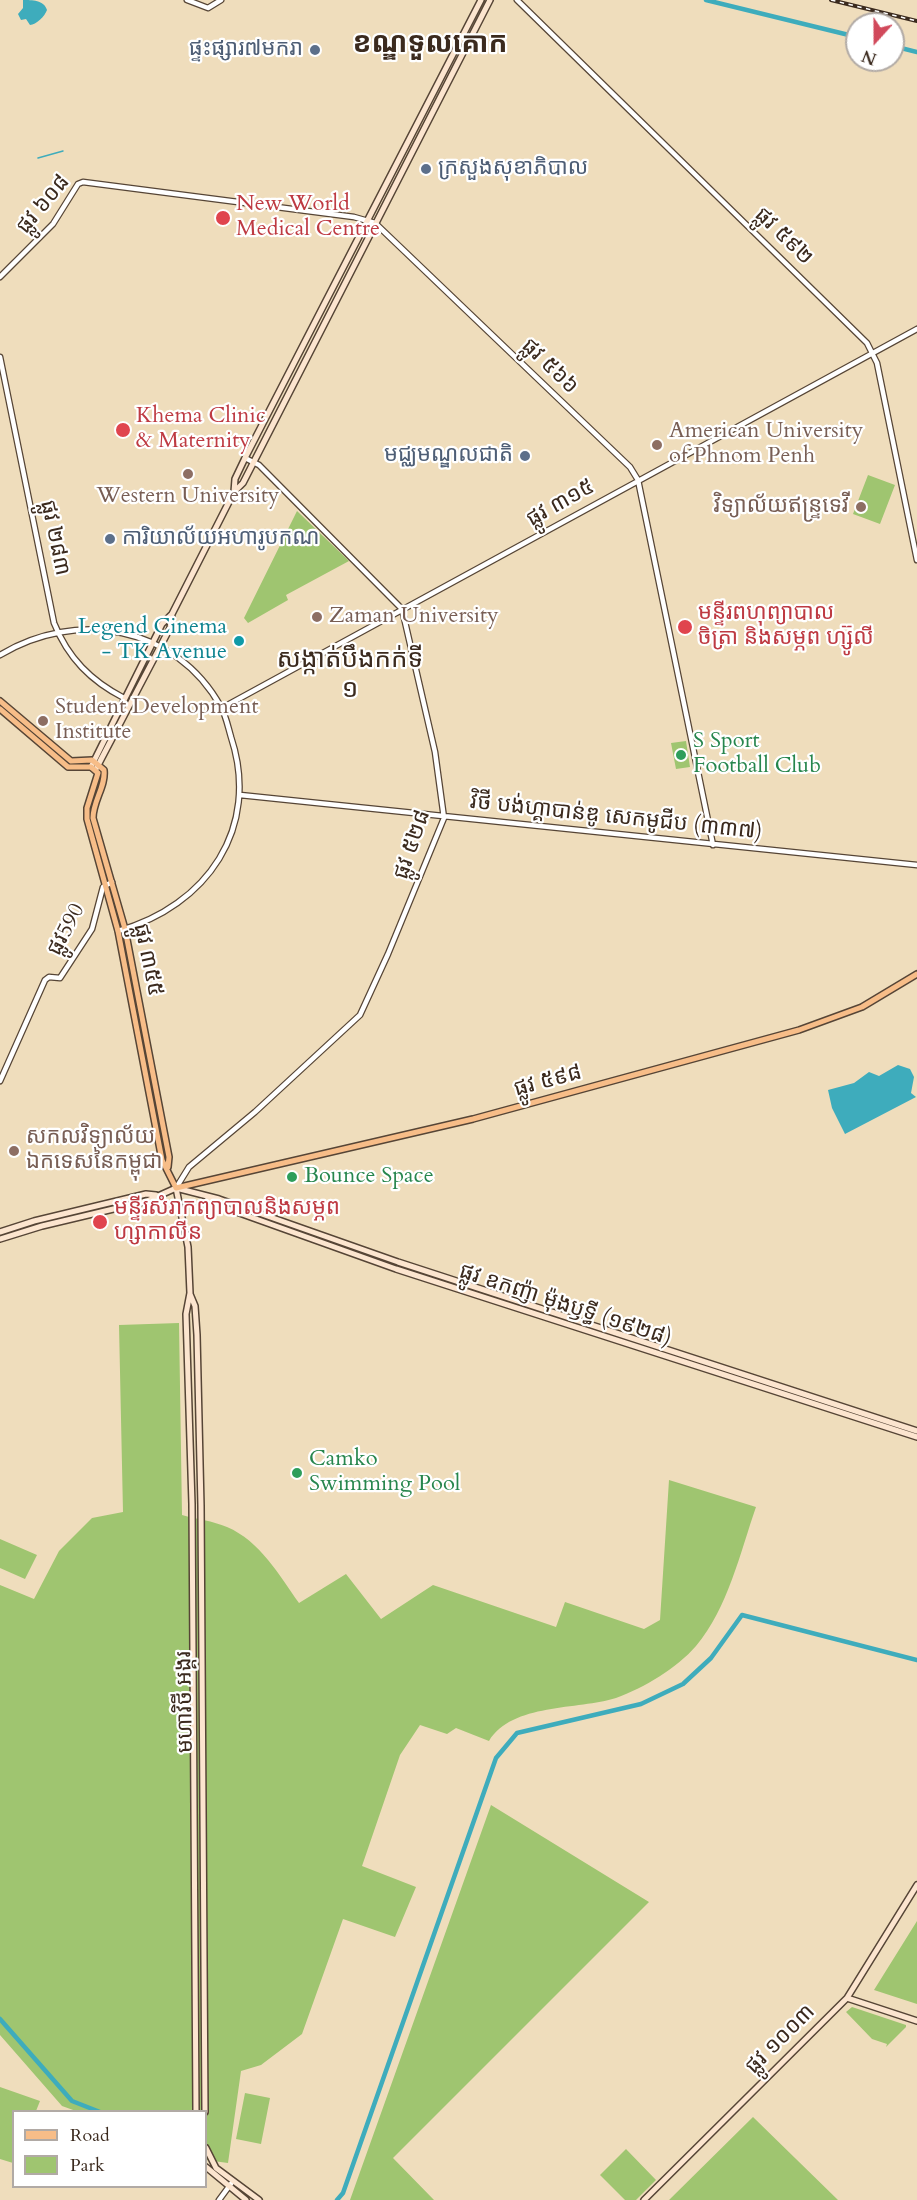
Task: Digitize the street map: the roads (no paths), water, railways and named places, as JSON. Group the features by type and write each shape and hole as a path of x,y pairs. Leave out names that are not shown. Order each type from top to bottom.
{"main road":[{"path":"234,492 235,479 245,458 481,0"},
{"path":"95,765 124,698 152,643 162,624 172,614 234,492 243,483 490,0"},
{"path":"401,153 409,157"},
{"path":"339,274 348,278"},
{"path":"95,765 170,628 172,614"},
{"path":"0,701 71,761 95,765"},
{"path":"0,710 68,767 95,765"},
{"name":"ផ្លូវ ៣៥៥","path":"95,765 104,777 93,809 93,818 121,930 169,1157 168,1168 176,1188"},
{"name":"ផ្លូវ ៥៩៨","path":"176,1188 473,1119 799,1030 862,1007 917,974"},
{"path":"0,1239 35,1228 147,1201 176,1188"},
{"name":"ផ្លូវ ឧកញ៉ា ម៉ុងឫទ្ធី (១៩២៨)","path":"176,1188 207,1198 219,1199 378,1259 917,1437"},
{"name":"មហាវិថី អង្គរ","path":"176,1188 188,1247 190,1293 186,1314 193,1685 196,2110"},
{"path":"0,1232 33,1221 146,1194 156,1195"},
{"name":"ផ្លូវ ឧកញ៉ា ម៉ុងឫទ្ធី (១៩២៨)","path":"378,1259 917,1431"},
{"name":"មហាវិថី អង្គរ","path":"190,1293 195,1306 197,1335 205,2110"},
{"path":"193,1685 202,1685"},
{"name":"ផ្លូវ ១០០៣","path":"644,2200 847,1998 917,1884"},
{"path":"847,1998 917,2021"},
{"path":"207,2150 213,2165 256,2199"},
{"path":"213,2165 207,2168 246,2200"}],"street":[{"path":"187,0 208,8 221,0"},
{"name":"ផ្លូវ ៥៩២","path":"517,0 867,343 873,353 917,560"},
{"name":"ផ្លូវ ៥៦៦","path":"89,181 367,219 375,223 630,466 638,480 713,845"},
{"name":"ផ្លូវ ៦០៨","path":"0,277 53,224 78,184 89,181"},
{"name":"ផ្លូវ ៣១៥","path":"222,708 917,329"},
{"name":"ផ្លូវ ២៨៣","path":"0,357 57,631 68,653 100,685 124,698"},
{"path":"245,458 254,462 402,609"},
{"name":"ផ្លូវ ៥២៨","path":"176,1188 189,1167 255,1112 360,1015 388,954 444,818 435,752 402,609"},
{"path":"0,655 23,642 57,631 101,629 127,634 160,647 196,674 222,708 239,760 240,795 228,842 205,879 167,912 121,930"},
{"name":"វិថី បង់ហ្គាបាន់ឌូ សេកមូជីប (៣៣៧)","path":"240,795 444,818 917,865"},
{"name":"ផ្លូវ590","path":"0,1081 45,980 49,977 60,978 92,929 108,883"},
{"path":"219,2200 233,2181"}],"water":[{"path":"23,0 37,1 47,10 35,24 30,25 26,19 21,20 18,14 23,8"},
{"path":"898,1065 910,1069 914,1077 911,1093 916,1097 845,1134 832,1108 828,1090 854,1083 869,1072 879,1076"}],"waterway":[{"path":"706,0 845,34"},
{"path":"905,49 917,52"},
{"path":"38,158 63,151"},
{"path":"337,2200 343,2193 496,1758 517,1733 641,1704 683,1684 711,1658 742,1615 917,1660"},
{"path":"0,2019 72,2101 95,2110"}],"railway":[{"path":"831,0 917,21"}],"place":[{"name":"ផ្ទះផ្សារ៧មករា","path":"315,50"},
{"name":"ក្រសួងសុខាភិបាល","path":"426,169"},
{"name":"New World Medical Centre","path":"223,218"},
{"name":"Khema Clinic & Maternity","path":"123,430"},
{"name":"American University of Phnom Penh","path":"657,445"},
{"name":"មជ្ឈមណ្ឌលជាតិ","path":"525,456"},
{"name":"Western University","path":"188,474"},
{"name":"វិទ្យាល័យឥន្រ្ទទេវី","path":"861,507"},
{"name":"ការិយាល័យអហារូបកណ","path":"110,539"},
{"name":"Zaman University","path":"317,617"},
{"name":"មន្ទីរពហុព្យាបាល ចិត្រា និងសម្ភព ហ្ស៊ូលី","path":"685,627"},
{"name":"Legend Cinema - TK Avenue","path":"239,641"},
{"name":"Student Development Institute","path":"43,721"},
{"name":"S Sport Football Club","path":"681,755"},
{"name":"សកលវិទ្យាល័យ ឯកទេសនៃកម្ពុជា","path":"14,1151"},
{"name":"Bounce Space","path":"292,1177"},
{"name":"មន្ទីរសំរាកព្យាបាលនិងសម្ភព ហ្សាកាលីន","path":"100,1222"},
{"name":"Camko Swimming Pool","path":"297,1473"}],"district":[{"name":"ខណ្ឌទួលគោក","path":"430,46"},
{"name":"សង្កាត់បឹងកក់ទី ១","path":"350,676"}]}
